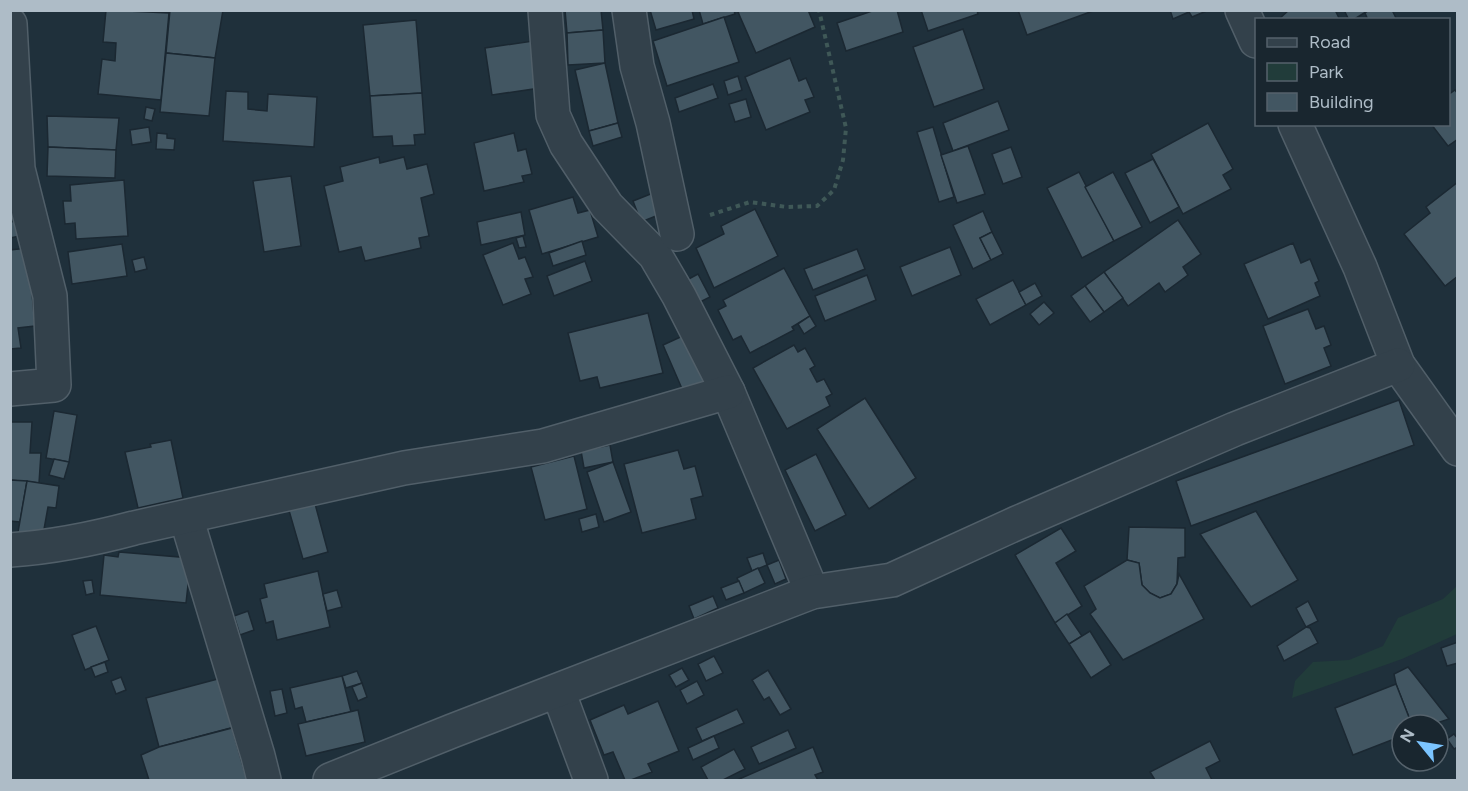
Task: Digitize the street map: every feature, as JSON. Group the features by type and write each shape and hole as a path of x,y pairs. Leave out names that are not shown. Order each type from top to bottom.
{"street":[{"path":"545,10 553,115 566,144 607,206 678,236"},
{"path":"629,10 637,66 653,123 678,236 679,296 728,392 812,592"},
{"path":"1242,10 1255,37"},
{"path":"10,24 18,169 50,296 54,385 10,389"},
{"path":"1296,126 1360,267 1398,365 1458,449"},
{"path":"330,780 812,592 892,580 1017,523 1224,434 1398,365"},
{"path":"10,550 49,547 81,541 404,468 543,446 728,392"},
{"path":"186,517 264,780"},
{"path":"558,691 591,780"}],"path":[{"path":"678,236 750,202 787,207 817,206 834,190 843,160 846,128 819,10"}],"green space":[{"path":"1457,586 1457,634 1402,659 1292,698 1295,681 1313,662 1349,660 1383,646 1398,618 1443,599"}],"building":[{"path":"106,10 169,13 161,100 98,94 102,59 115,61 116,43 103,42"},
{"path":"170,10 223,10 215,58 166,53"},
{"path":"565,10 601,10 603,30 567,33"},
{"path":"650,10 692,10 694,19 656,30"},
{"path":"699,10 734,10 735,14 703,24"},
{"path":"742,10 808,10 815,27 756,53 738,12"},
{"path":"875,10 897,10 903,32 846,51 837,23"},
{"path":"921,10 977,10 978,14 928,31"},
{"path":"1018,10 1093,10 1093,11 1027,35"},
{"path":"1170,10 1209,10 1192,17 1189,12 1173,19"},
{"path":"1289,10 1335,10 1339,18 1280,18"},
{"path":"1344,10 1369,10 1356,18 1348,18"},
{"path":"1369,10 1392,10 1396,18 1367,18 1365,13"},
{"path":"724,17 739,62 667,86 653,41"},
{"path":"416,20 422,93 370,96 363,25"},
{"path":"963,29 984,89 934,107 913,47"},
{"path":"603,30 605,63 568,65 567,33"},
{"path":"533,41 540,88 492,95 485,48"},
{"path":"166,53 215,58 209,116 160,112"},
{"path":"790,58 799,81 806,78 814,97 805,100 810,112 766,130 745,77"},
{"path":"605,63 618,123 589,131 575,70"},
{"path":"738,76 742,90 728,95 724,81"},
{"path":"713,84 718,98 679,112 675,98"},
{"path":"1455,90 1458,94 1458,139 1448,146 1433,126 1450,126 1450,94"},
{"path":"226,91 248,92 248,109 267,111 268,94 317,97 314,147 223,141"},
{"path":"422,93 425,134 414,135 415,145 393,146 392,136 373,137 370,96"},
{"path":"746,99 751,117 735,122 729,104"},
{"path":"998,101 1009,130 953,151 943,123"},
{"path":"146,107 155,109 152,121 144,119"},
{"path":"47,116 119,118 116,150 48,147"},
{"path":"618,123 622,137 593,146 589,131"},
{"path":"1208,123 1233,169 1223,175 1231,189 1183,214 1151,154"},
{"path":"149,127 151,142 132,145 130,130"},
{"path":"933,127 954,197 939,202 917,132"},
{"path":"157,133 167,134 167,138 175,139 174,150 156,149"},
{"path":"514,133 518,151 526,149 532,174 522,176 524,182 484,191 474,143"},
{"path":"968,146 985,194 957,203 941,155"},
{"path":"48,147 116,150 115,178 47,176"},
{"path":"1011,147 1022,177 1003,184 992,154"},
{"path":"379,157 380,163 404,157 407,169 427,164 434,194 421,198 429,236 419,238 421,248 365,261 361,247 339,252 324,186 343,181 340,167"},
{"path":"1153,159 1179,207 1150,223 1125,173"},
{"path":"1079,172 1114,241 1082,258 1047,188"},
{"path":"1113,172 1142,227 1114,241 1085,187"},
{"path":"291,176 301,246 264,252 253,181"},
{"path":"124,180 128,236 76,239 75,223 65,224 63,201 71,201 70,185"},
{"path":"1458,182 1458,276 1445,286 1404,234 1430,213 1426,207"},
{"path":"653,193 661,214 641,222 633,201"},
{"path":"573,197 578,213 590,210 598,237 542,254 529,210"},
{"path":"755,209 778,256 714,288 696,248 724,234 721,226"},
{"path":"983,211 992,232 980,238 991,260 973,269 953,225"},
{"path":"521,212 525,235 481,245 477,222"},
{"path":"22,220 25,235 10,238 10,222"},
{"path":"1178,220 1201,254 1183,267 1188,275 1165,292 1159,283 1128,306 1104,272"},
{"path":"992,232 1003,254 991,260 980,238"},
{"path":"523,236 526,247 519,248 516,238"},
{"path":"582,241 586,255 553,266 549,253"},
{"path":"513,243 519,259 525,257 533,277 525,279 531,294 503,305 483,255"},
{"path":"1293,243 1301,263 1310,259 1319,281 1315,283 1320,296 1268,319 1244,264"},
{"path":"122,244 127,276 72,284 68,252"},
{"path":"950,247 961,275 912,296 900,267"},
{"path":"28,248 35,326 18,328 21,348 10,349 10,250"},
{"path":"857,249 865,269 813,290 804,269"},
{"path":"144,257 147,269 135,272 132,260"},
{"path":"585,261 592,281 554,296 547,276"},
{"path":"784,268 810,316 792,327 794,330 750,353 741,336 733,340 718,310 726,306 723,300"},
{"path":"1104,272 1123,298 1104,312 1085,286"},
{"path":"698,274 710,297 696,304 683,282"},
{"path":"867,275 876,300 825,321 815,296"},
{"path":"1013,280 1026,305 990,325 976,299"},
{"path":"1035,283 1042,296 1026,305 1019,292"},
{"path":"1085,286 1104,312 1090,322 1071,296"},
{"path":"1044,302 1054,313 1039,325 1030,314"},
{"path":"1308,309 1316,329 1324,326 1331,345 1324,348 1331,366 1285,384 1263,326"},
{"path":"648,313 663,373 600,388 597,377 580,381 568,333"},
{"path":"810,316 816,326 804,334 798,324"},
{"path":"687,334 707,380 683,391 663,345"},
{"path":"794,345 798,352 805,348 815,366 810,369 817,382 824,379 832,394 826,397 830,406 787,429 753,368"},
{"path":"865,398 916,478 869,509 817,429"},
{"path":"1399,400 1414,445 1191,526 1176,481"},
{"path":"54,411 77,415 69,462 46,458"},
{"path":"11,422 32,422 30,453 41,453 39,483 10,480"},
{"path":"171,440 183,498 138,508 125,452"},
{"path":"610,445 613,462 584,468 581,451"},
{"path":"678,450 684,469 695,466 703,496 691,499 696,519 642,533 624,464"},
{"path":"816,454 846,515 815,531 785,470"},
{"path":"574,456 587,509 545,520 531,467"},
{"path":"54,459 69,462 64,479 49,475"},
{"path":"613,462 631,512 604,522 587,472"},
{"path":"10,480 27,481 20,522 10,521"},
{"path":"27,481 59,486 56,508 48,507 43,535 18,532"},
{"path":"314,500 328,552 303,559 288,507"},
{"path":"1256,511 1298,580 1251,607 1200,534"},
{"path":"596,514 599,527 582,532 579,519"},
{"path":"1129,527 1185,528 1185,557 1178,558 1177,584 1171,594 1160,598 1150,593 1142,585 1139,563 1127,560"},
{"path":"1061,528 1076,551 1056,563 1082,606 1055,623 1015,555"},
{"path":"119,552 191,558 186,603 100,595 104,555 118,557"},
{"path":"763,553 767,565 752,571 747,558"},
{"path":"779,560 786,579 775,584 767,565"},
{"path":"1127,560 1139,563 1142,585 1150,593 1160,598 1171,594 1177,584 1179,574 1204,619 1123,660 1090,614 1096,609 1084,586"},
{"path":"758,568 765,583 744,593 737,578"},
{"path":"318,571 330,627 277,640 273,621 266,623 260,599 267,597 264,584"},
{"path":"92,580 94,593 86,595 83,581"},
{"path":"739,581 744,593 726,600 721,588"},
{"path":"337,590 342,607 327,611 323,594"},
{"path":"713,596 718,608 694,619 689,606"},
{"path":"1308,601 1318,621 1306,627 1296,608"},
{"path":"248,611 254,630 240,635 234,616"},
{"path":"1067,614 1082,636 1069,644 1055,623"},
{"path":"96,626 109,660 85,670 72,635"},
{"path":"1306,627 1310,628 1318,643 1284,661 1277,646"},
{"path":"1090,631 1111,665 1091,678 1069,644"},
{"path":"1458,642 1458,663 1447,666 1441,648"},
{"path":"714,656 723,673 706,681 698,664"},
{"path":"105,662 108,672 95,677 91,667"},
{"path":"1408,667 1444,713 1407,713 1394,674"},
{"path":"682,668 689,680 676,687 669,675"},
{"path":"768,670 791,709 780,715 769,697 764,700 752,680"},
{"path":"357,671 362,683 346,688 342,676"},
{"path":"229,676 242,725 159,747 146,698"},
{"path":"342,676 351,712 306,722 302,707 295,709 290,688"},
{"path":"121,677 126,690 116,694 111,681"},
{"path":"697,681 704,695 687,704 680,690"},
{"path":"362,683 367,697 358,701 352,687"},
{"path":"1396,684 1407,713 1390,713 1390,741 1353,755 1335,708"},
{"path":"282,689 287,713 275,716 270,691"},
{"path":"658,701 679,751 648,764 652,772 625,780 613,752 604,755 590,720 624,705 628,714"},
{"path":"737,709 744,723 702,741 696,728"},
{"path":"358,710 365,742 306,756 298,724"},
{"path":"232,728 247,780 149,780 141,755 159,747"},
{"path":"788,730 796,748 759,764 751,747"},
{"path":"1454,734 1458,739 1458,747 1454,749 1450,743 1450,737"},
{"path":"714,736 719,748 693,760 688,748"},
{"path":"1210,741 1220,761 1206,768 1212,780 1155,780 1150,772"},
{"path":"813,747 823,772 815,775 818,780 737,780"},
{"path":"734,749 745,769 723,780 708,780 701,767"}]}
